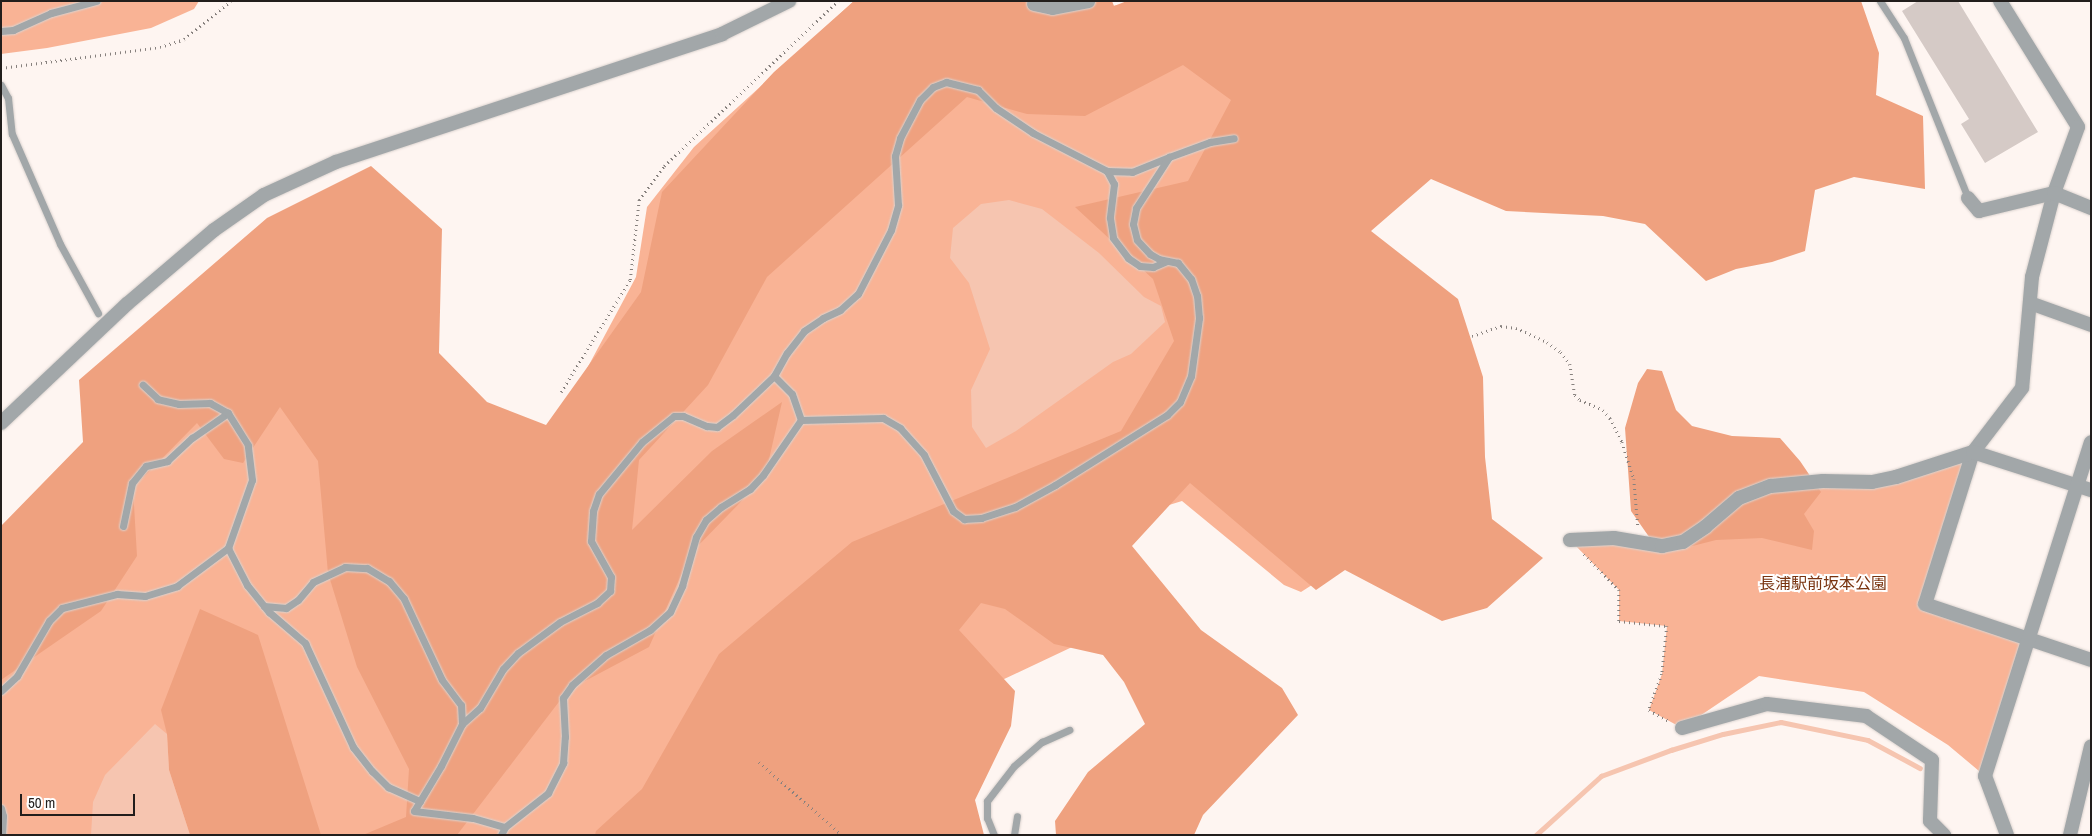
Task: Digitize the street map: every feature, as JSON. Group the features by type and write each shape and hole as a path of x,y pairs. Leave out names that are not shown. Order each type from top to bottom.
{"street":[{"path":"1,423 149,286 214,230 264,195 336,162 722,34 789,1"},
{"path":"1034,4 1053,8 1088,1"},
{"path":"2000,1 2078,127 2054,193 2032,277 2022,388 1973,452 1924,604 2091,660"},
{"path":"1968,198 1979,211 2054,193 2091,208"},
{"path":"2030,303 2091,325"},
{"path":"2007,835 1985,776 2091,442"},
{"path":"1570,540 1614,538 1662,546 1683,542 1739,498 1771,486 1824,481 1872,482 1896,477 1973,452 2091,490"},
{"path":"1682,728 1767,704 1866,716 1932,760 1930,821 1944,835"},
{"path":"2070,835 2091,746"}],"lane":[{"path":"1,31 13,30 51,13 96,1"},
{"path":"1880,1 1908,47 1968,198"},
{"path":"505,827 473,818 414,811 441,766 462,724 480,708 503,669 518,653 560,622 597,603 610,591 611,577 592,541 593,512 599,494 642,442 674,416 683,416 707,426 717,427 733,415 774,376 787,353 804,331 823,318 840,310 858,294 891,230 898,205 895,156 900,138 920,100 933,87 946,82 978,90 996,108 1033,133 1107,171 1132,172 1210,142 1234,138"},
{"path":"1,85 8,98 12,134 60,244 98,313"},
{"path":"801,420 883,418 900,428 924,455 953,511 964,519 981,518 1015,507 1055,485 1167,415 1180,402 1191,376 1199,318 1197,296 1191,279 1178,263 1150,254 1137,240 1133,224 1136,208 1169,157"},
{"path":"1107,171 1114,184 1110,218 1113,238 1128,258 1140,266 1153,267 1167,261"},
{"path":"774,376 792,394 801,420"},
{"path":"1,691 17,676 49,620 62,608 117,594 145,596 177,586 228,548 252,480 248,445 228,413 210,403 179,404 158,399 143,385"},
{"path":"123,526 132,483 146,466 166,461 192,438 228,413"},
{"path":"501,835 505,827 548,793 563,763 565,737 563,698 572,685 606,655 650,630 670,612 682,586 696,537 706,520 721,507 750,489 763,475 801,420"},
{"path":"228,548 247,586 264,606 305,644 353,747 372,771 388,787 420,801"},
{"path":"264,606 286,608 298,600 313,582 345,567 367,568 389,581 404,599 442,680 461,705 462,724"},
{"path":"994,835 987,818 987,801 1014,766 1042,742 1069,730"},
{"path":"1,808 3,816 2,835"},
{"path":"1014,835 1017,816"}],"path":[{"path":"1,68 160,47 184,39 231,1"},
{"path":"622,1 645,1"},
{"path":"561,392 630,280 639,200 664,166 838,1"},
{"path":"1472,336 1501,326 1516,328 1547,342 1560,352 1570,364 1575,396 1602,410 1610,418 1622,442 1634,478 1639,541"},
{"path":"1570,540 1619,590 1620,621 1668,626 1662,674 1650,710 1682,728"},
{"path":"759,762 842,835"}],"green space":[{"path":"1,1 199,1 194,9 151,28 47,48 1,54"},
{"path":"854,1 1003,1 1047,16 1145,1 1364,66 1345,534 1326,576 1301,592 1284,585 1182,501 1117,521 1089,639 951,704 645,835 1,835 1,563 247,327 353,518 560,419 636,277 647,207 694,147"},
{"name":"長浦駅前坂本公園","path":"1973,452 1925,604 2029,639 1985,776 1948,745 1864,692 1759,676 1682,728 1649,710 1662,674 1667,626 1619,621 1619,590 1570,540 1662,546 1739,498 1872,482"}],"shaded area":[{"path":"854,1 1112,1 1114,6 1127,1 1861,1 1879,53 1876,95 1923,116 1925,189 1854,177 1815,190 1805,251 1772,262 1736,269 1706,281 1645,224 1603,216 1506,211 1431,179 1371,231 1458,299 1483,377 1485,457 1492,519 1543,558 1487,608 1442,621 1345,570 1316,590 1190,483 1132,546 1201,630 1282,688 1298,715 1203,815 1194,835 1056,835 1055,821 1088,772 1145,724 1124,682 1103,655 1054,644 1005,609 981,603 959,630 1015,691 1011,726 975,800 984,835 595,835 596,831 642,789 719,654 852,542 1121,431 1174,341 1153,279 1075,207 1188,181 1231,100 1183,65 1085,116 1027,114 967,97 767,277 708,385 639,460 632,530 712,451 782,402 765,477 691,553 649,647 568,690 457,835 363,835 406,817 409,769 357,667 328,573 318,461 280,407 243,463 224,459 197,423 133,488 137,556 101,611 1,680 1,526 83,442 79,380 267,218 371,166 442,229 439,353 487,402 546,425 641,292 662,192 774,72"},
{"path":"1009,200 1042,209 1099,253 1144,297 1161,306 1165,322 1131,354 1113,362 1016,431 986,448 972,427 971,390 990,349 969,283 950,258 953,228 981,204"},
{"path":"1647,369 1662,371 1676,410 1692,426 1732,436 1780,438 1800,461 1821,492 1804,514 1814,531 1812,550 1762,538 1716,540 1661,554 1631,511 1625,428 1638,383"},
{"path":"200,609 258,635 321,835 190,835 169,770 167,734 161,710"},
{"path":"155,724 167,734 169,770 190,835 91,835 93,802 105,775"}],"building":[{"path":"1918,1 1958,1 2038,132 1985,163 1961,124 1969,119 1902,11"}],"waterway":[{"path":"1536,835 1601,776 1671,750 1723,734 1781,722 1868,740 1920,768"}]}
